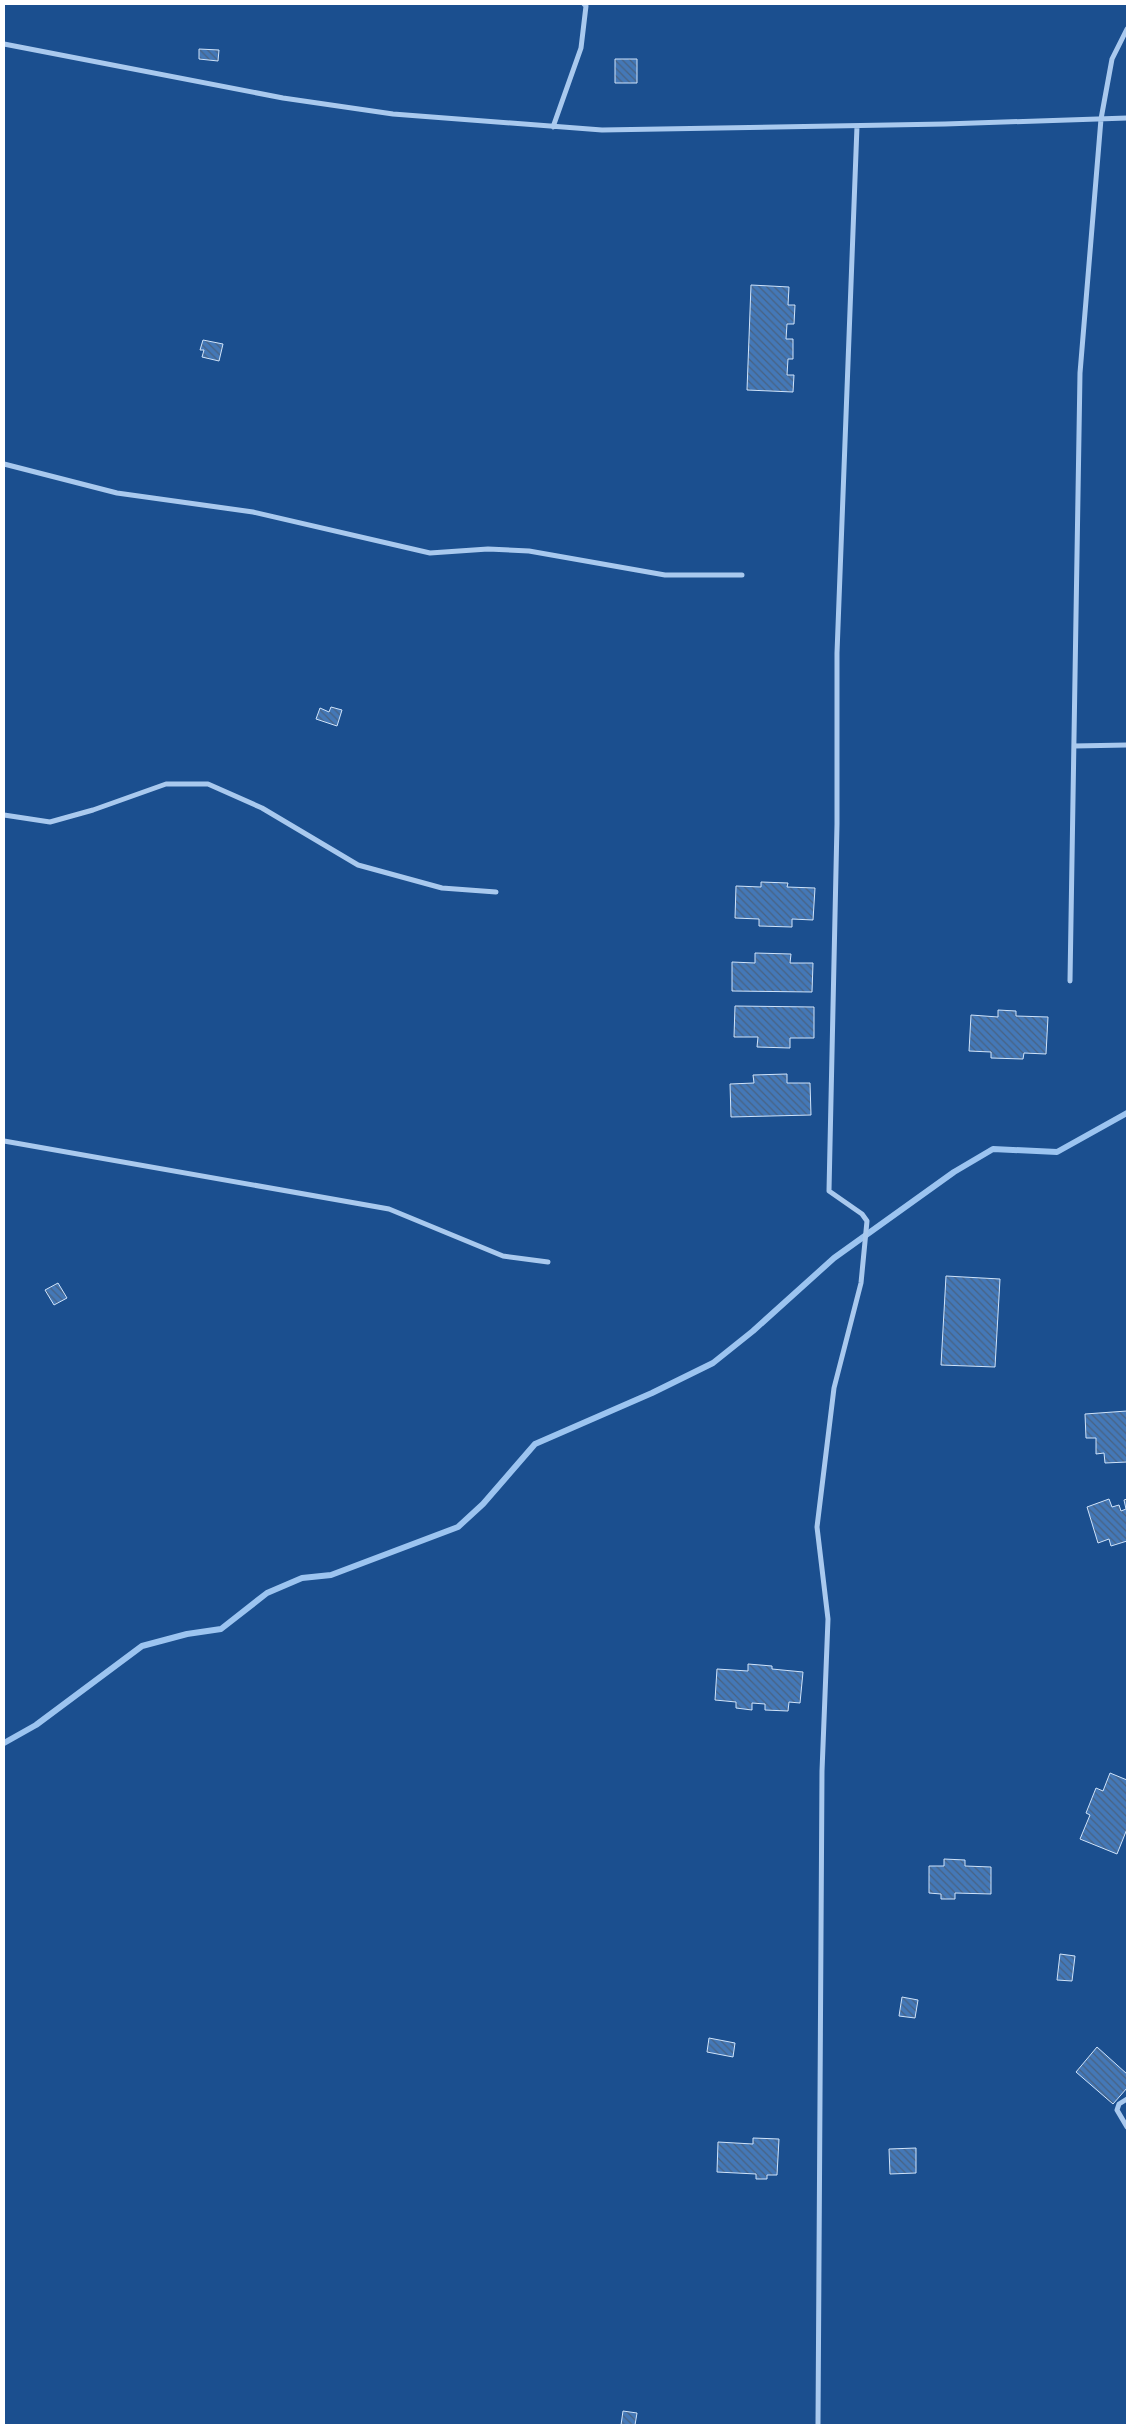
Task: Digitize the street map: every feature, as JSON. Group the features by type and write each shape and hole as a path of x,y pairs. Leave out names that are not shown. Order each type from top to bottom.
{"street":[{"path":"553,127 581,48 586,6 584,4"},
{"path":"1070,981 1080,373 1101,118 1112,59 1127,29"},
{"path":"4,44 283,98 393,114 553,127 602,130 857,126 1127,118"},
{"path":"818,2425 822,1771 828,1619 817,1527 834,1388 860,1284 866,1221 862,1214 829,1191 837,824 837,653 857,126"},
{"path":"4,464 116,493 253,512 430,553 488,549 529,551 665,575 742,575"},
{"path":"1074,746 1127,745"},
{"path":"4,815 50,822 93,810 166,784 208,784 262,808 358,865 442,888 496,892"},
{"path":"4,1141 389,1208 503,1256 548,1262"},
{"path":"1127,2098 1119,2104 1117,2110 1127,2128"}],"building":[{"path":"199,49 219,50 218,61 199,59"},
{"path":"615,59 637,59 637,83 615,83"},
{"path":"751,285 789,287 788,305 795,305 794,324 787,324 786,339 793,339 793,359 788,359 787,375 794,375 793,392 747,390"},
{"path":"203,340 223,344 219,361 202,357 204,350 200,350"},
{"path":"331,707 342,710 337,726 316,719 320,708 329,712"},
{"path":"761,882 788,883 787,887 815,888 813,920 792,919 792,927 759,926 759,919 735,918 736,886 761,887"},
{"path":"755,953 791,954 790,963 813,963 812,992 732,991 732,962 755,963"},
{"path":"735,1006 814,1007 814,1038 790,1038 790,1048 757,1047 758,1037 734,1037"},
{"path":"998,1010 1016,1011 1016,1016 1048,1017 1046,1054 1024,1053 1023,1059 991,1058 991,1052 969,1051 971,1015 998,1017"},
{"path":"787,1074 787,1083 810,1083 811,1115 731,1117 730,1084 754,1083 753,1075"},
{"path":"946,1276 1000,1279 995,1367 941,1365"},
{"path":"58,1283 67,1298 54,1305 45,1290"},
{"path":"1127,1411 1127,1462 1105,1463 1104,1453 1096,1454 1096,1438 1086,1438 1085,1414"},
{"path":"1109,1499 1112,1507 1119,1505 1121,1511 1126,1509 1124,1500 1127,1499 1127,1541 1111,1546 1109,1539 1098,1543 1087,1507"},
{"path":"748,1664 803,1672 800,1703 789,1702 788,1711 765,1710 765,1704 752,1703 752,1710 736,1708 736,1702 715,1700 717,1669 748,1671"},
{"path":"1110,1773 1127,1780 1127,1829 1117,1854 1080,1839 1090,1815 1086,1813 1096,1788 1103,1791"},
{"path":"944,1859 965,1860 965,1866 991,1867 991,1894 955,1893 955,1899 941,1899 941,1894 929,1893 929,1866 944,1866"},
{"path":"1060,1954 1075,1956 1072,1981 1057,1980"},
{"path":"902,1997 918,2000 915,2018 899,2016"},
{"path":"709,2038 735,2043 733,2057 707,2052"},
{"path":"1097,2047 1127,2074 1127,2088 1113,2104 1076,2072"},
{"path":"753,2138 779,2139 777,2175 767,2175 767,2179 756,2179 756,2174 717,2172 718,2142 753,2144"},
{"path":"916,2148 916,2173 890,2174 889,2149"},
{"path":"623,2411 637,2413 635,2425 621,2425"}],"waterway":[{"path":"4,1743 36,1725 142,1646 187,1634 221,1629 267,1593 302,1578 331,1575 458,1527 483,1504 535,1444 652,1393 713,1363 753,1331 834,1258 954,1172 993,1149 1057,1152 1127,1113"}]}
